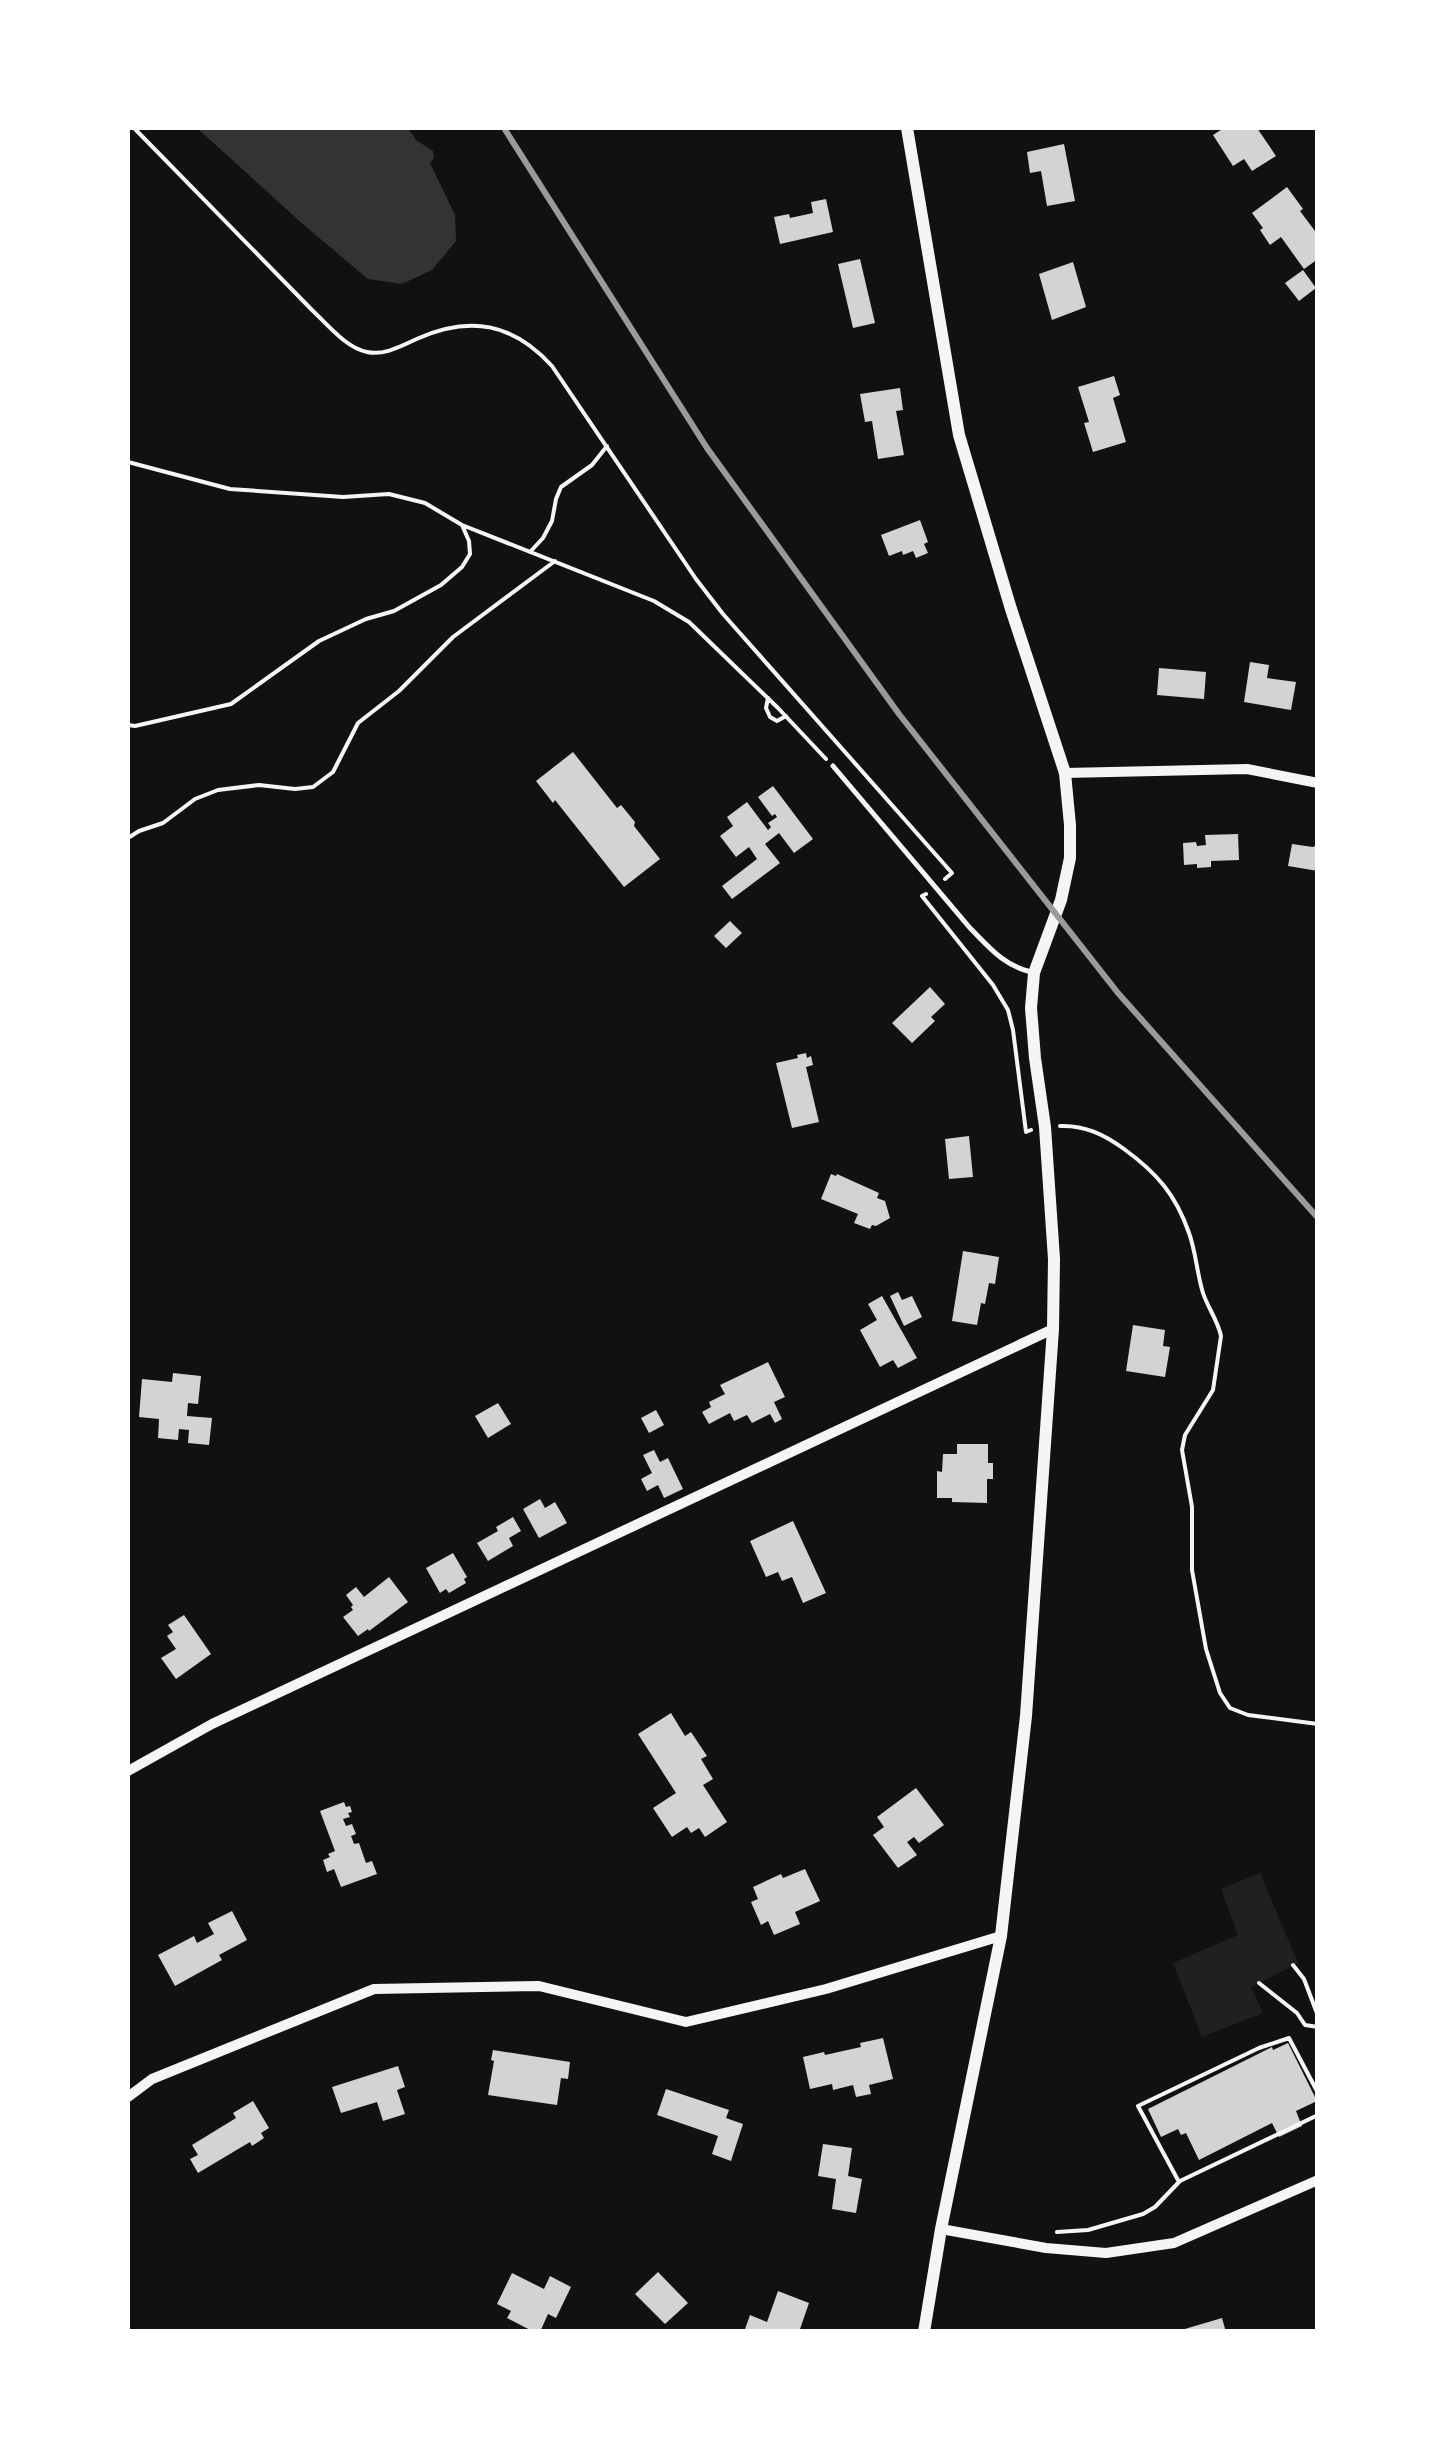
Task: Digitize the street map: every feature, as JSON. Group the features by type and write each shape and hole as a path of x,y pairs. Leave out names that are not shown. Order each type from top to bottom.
{"street":[{"path":"907,128 959,436 1010,610 1065,774 1070,825 1070,858 1062,900 1034,973 1031,1008 1046,1127 1054,1259 1053,1329 1026,1716 1001,1936 924,2332"},
{"path":"1065,774 1247,769 1318,783"},
{"path":"128,1770 212,1724 1053,1329"},
{"path":"128,2097 152,2079 374,1989 539,1986 686,2022 826,1989 1001,1936"},
{"path":"941,2229 1046,2248 1106,2253 1174,2243 1318,2180"}],"lane":[{"path":"833,766 970,928 1014,968 1034,973"}],"path":[{"path":"134,128 312,310 356,348 366,352 388,351 454,326 493,329 516,336 538,350 696,580 952,873 922,896 993,984 1008,1010 1026,1132 1070,1126 1100,1133 1155,1172 1174,1198 1190,1236 1205,1298 1222,1336 1213,1390 1191,1424 1182,1450 1192,1507 1192,1570 1206,1650 1220,1693 1230,1708 1248,1716 1318,1724"},
{"path":"530,552 552,521 561,487 592,465 607,446"},
{"path":"128,462 230,489 343,497 389,494 424,502 462,525 654,601 689,622 833,766"},
{"path":"128,726 232,704 319,640 441,586 470,554 470,541 462,525"},
{"path":"128,838 163,823 196,799 218,790 313,787 333,772 358,723 399,692 453,637 556,561"},
{"path":"768,698 766,708 770,717 777,721 786,716"},
{"path":"1293,1965 1304,1979 1318,2016"},
{"path":"1259,1983 1297,2013 1305,2025 1318,2027"},
{"path":"1179,2182 1138,2106 1259,2048 1290,2038 1318,2093"},
{"path":"1055,2232 1102,2227 1143,2214 1179,2182 1318,2115"}],"shaded area":[{"path":"197,128 408,128 416,140 433,151 430,163 455,215 456,241 432,270 402,284 368,279"},
{"path":"1260,1873 1298,1963 1251,1987 1263,2013 1202,2037 1173,1963 1238,1935 1221,1889"}],"building":[{"path":"1224,128 1257,128 1276,156 1252,171 1244,159 1233,166 1213,135"},
{"path":"1064,144 1075,201 1047,206 1041,171 1030,173 1027,152"},
{"path":"1287,187 1318,235 1318,259 1304,269 1281,237 1270,245 1252,213"},
{"path":"826,199 833,232 780,244 774,217 813,213 811,202"},
{"path":"860,259 875,323 853,328 838,264"},
{"path":"1073,262 1086,307 1052,320 1039,274"},
{"path":"1303,270 1316,288 1299,301 1285,283"},
{"path":"1114,376 1120,395 1113,398 1126,442 1093,452 1078,387"},
{"path":"900,388 903,410 896,411 904,455 878,459 872,421 865,422 860,394"},
{"path":"920,520 928,553 916,558 913,551 889,556 881,535"},
{"path":"1250,662 1269,665 1267,678 1296,682 1291,710 1244,702"},
{"path":"1159,668 1206,672 1204,699 1157,695"},
{"path":"573,752 617,808 621,805 635,822 634,826 660,859 624,887 536,781"},
{"path":"773,786 813,839 794,853 779,833 765,844 780,863 732,899 722,886 757,859 749,847 736,857 720,836 733,826 727,817 747,802 768,830 768,823 777,817 758,797"},
{"path":"1238,834 1239,860 1211,861 1211,867 1184,865 1183,843 1206,845 1205,835"},
{"path":"1292,844 1318,844 1318,871 1288,866"},
{"path":"730,921 742,933 726,948 714,936"},
{"path":"930,987 945,1004 931,1017 935,1021 912,1043 892,1023"},
{"path":"806,1053 813,1065 806,1067 819,1122 792,1128 776,1063"},
{"path":"969,1136 973,1177 949,1179 945,1139"},
{"path":"831,1174 879,1193 877,1198 885,1201 890,1218 870,1229 854,1223 858,1214 821,1199"},
{"path":"963,1251 999,1257 995,1284 989,1283 977,1325 952,1321"},
{"path":"898,1292 902,1300 912,1296 922,1317 904,1326 890,1296"},
{"path":"882,1296 917,1358 898,1368 893,1360 880,1367 860,1330 877,1320 868,1304"},
{"path":"1133,1325 1165,1330 1163,1346 1170,1347 1165,1377 1126,1371"},
{"path":"768,1362 785,1397 774,1402 782,1419 775,1423 770,1414 752,1423 747,1415 734,1421 730,1413 709,1424 702,1412 711,1407 709,1402 725,1394 720,1385"},
{"path":"173,1373 201,1376 198,1404 188,1403 187,1416 212,1418 209,1445 188,1443 189,1430 179,1429 178,1440 158,1438 159,1419 139,1417 142,1379 172,1382"},
{"path":"498,1403 511,1424 488,1438 475,1416"},
{"path":"656,1410 664,1425 649,1433 641,1418"},
{"path":"957,1444 988,1444 993,1479 987,1479 987,1503 937,1498 937,1471 942,1472 943,1454 957,1454"},
{"path":"654,1450 660,1462 668,1458 683,1489 664,1498 658,1485 647,1491 641,1479 652,1473 643,1455"},
{"path":"540,1499 545,1508 555,1502 567,1523 539,1538 523,1509"},
{"path":"513,1517 521,1531 509,1538 513,1546 488,1561 477,1543"},
{"path":"793,1521 826,1593 803,1603 792,1577 782,1581 778,1572 766,1577 750,1541"},
{"path":"453,1553 467,1577 466,1583 449,1593 446,1589 440,1593 426,1568"},
{"path":"389,1577 408,1602 358,1636 343,1617 353,1610 346,1595 356,1587 364,1597"},
{"path":"184,1615 211,1654 176,1679 161,1658 176,1649 167,1636 173,1632 168,1625"},
{"path":"671,1713 685,1736 691,1732 707,1756 701,1759 713,1779 703,1785 727,1822 705,1837 699,1828 691,1833 687,1827 672,1837 653,1808 676,1793 638,1734"},
{"path":"916,1788 944,1825 919,1843 914,1837 907,1842 917,1855 898,1868 873,1835 884,1827 877,1817"},
{"path":"344,1802 352,1812 343,1819 346,1826 352,1824 354,1844 359,1843 366,1863 372,1861 377,1874 341,1887 334,1869 327,1872 323,1860 335,1851 320,1811"},
{"path":"805,1869 820,1901 795,1912 800,1924 774,1935 768,1921 761,1925 751,1902 758,1899 753,1887 781,1874 783,1878"},
{"path":"232,1911 247,1940 219,1955 222,1960 175,1986 158,1955 194,1936 197,1943 214,1934 208,1923"},
{"path":"883,2038 893,2079 869,2085 871,2094 856,2097 853,2085 833,2090 832,2084 810,2089 803,2057 861,2047 860,2043"},
{"path":"1288,2043 1317,2101 1296,2111 1302,2126 1279,2137 1272,2123 1199,2160 1186,2133 1181,2135 1178,2129 1161,2137 1148,2109 1272,2047 1273,2050"},
{"path":"493,2050 570,2062 568,2079 561,2078 557,2105 488,2095"},
{"path":"398,2066 405,2087 397,2090 405,2114 383,2121 377,2102 341,2113 332,2087"},
{"path":"666,2089 729,2110 726,2118 743,2124 731,2161 712,2154 718,2136 657,2115"},
{"path":"253,2101 269,2128 261,2133 264,2138 252,2146 250,2142 198,2173 190,2159 198,2155 192,2145 236,2118 233,2113"},
{"path":"823,2144 852,2148 848,2176 862,2179 856,2213 832,2209 836,2179 818,2176"},
{"path":"658,2272 688,2303 665,2324 635,2294"},
{"path":"512,2273 544,2289 550,2276 571,2287 556,2318 548,2314 540,2332 507,2318 511,2311 497,2304"},
{"path":"778,2291 809,2303 799,2332 744,2332 750,2315 767,2322"},
{"path":"1222,2318 1226,2332 1178,2332 1178,2331"}],"railway":[{"path":"504,128 707,448 899,714 1118,993 1318,1218"}]}
